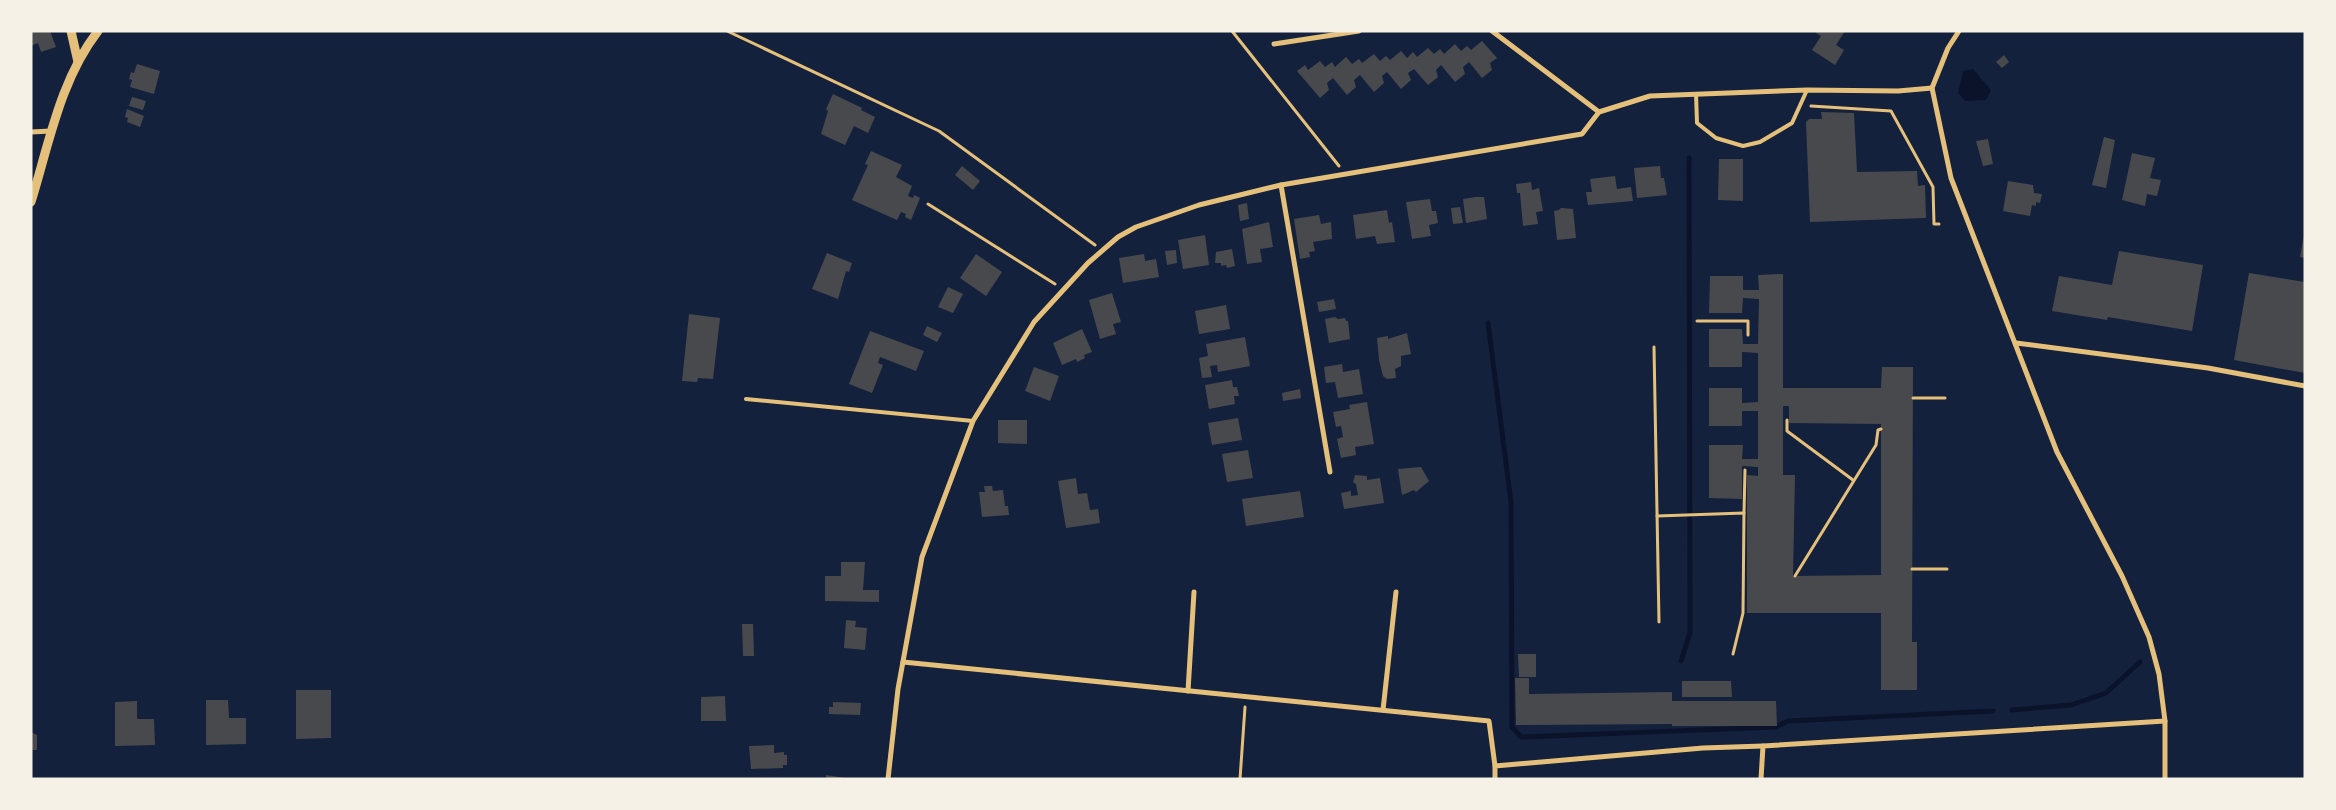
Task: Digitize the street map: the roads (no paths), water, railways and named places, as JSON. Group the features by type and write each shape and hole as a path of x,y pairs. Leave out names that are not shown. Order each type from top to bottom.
{"street":[{"path":"71,31 78,62"},
{"path":"31,202 64,92 78,62 98,31"},
{"path":"1274,44 1359,31"},
{"path":"1492,31 1599,112"},
{"path":"1959,31 1948,48 1932,88 1951,178 2057,452 2122,576 2149,637 2159,674 2165,721 2165,779"},
{"path":"888,779 903,662 922,557 973,421 1034,322 1102,251 1118,237 1136,226 1199,205 1281,185 1582,134 1599,112 1650,96 1807,90 1898,91 1932,88"},
{"path":"31,132 52,131"},
{"path":"1281,185 1330,472"},
{"path":"2016,343 2208,368 2305,386"},
{"path":"1188,691 1194,592"},
{"path":"1383,710 1396,592"},
{"path":"903,662 1489,721 1495,779"},
{"path":"1495,766 1703,748 1764,746 2165,721"},
{"path":"1761,779 1764,746"}],"lane":[{"path":"1696,94 1697,123 1716,138 1743,146 1760,142 1792,123 1807,90"},
{"path":"746,398 973,421"}],"water":[{"path":"1973,69 1991,90 1986,100 1965,101 1958,93 1963,71"}],"waterway":[{"path":"1681,661 1690,633 1689,158"},
{"path":"1488,323 1511,502 1512,727 1521,737 1776,727 1788,721 1993,711"},
{"path":"2012,710 2071,705 2106,693 2140,662"}]}
